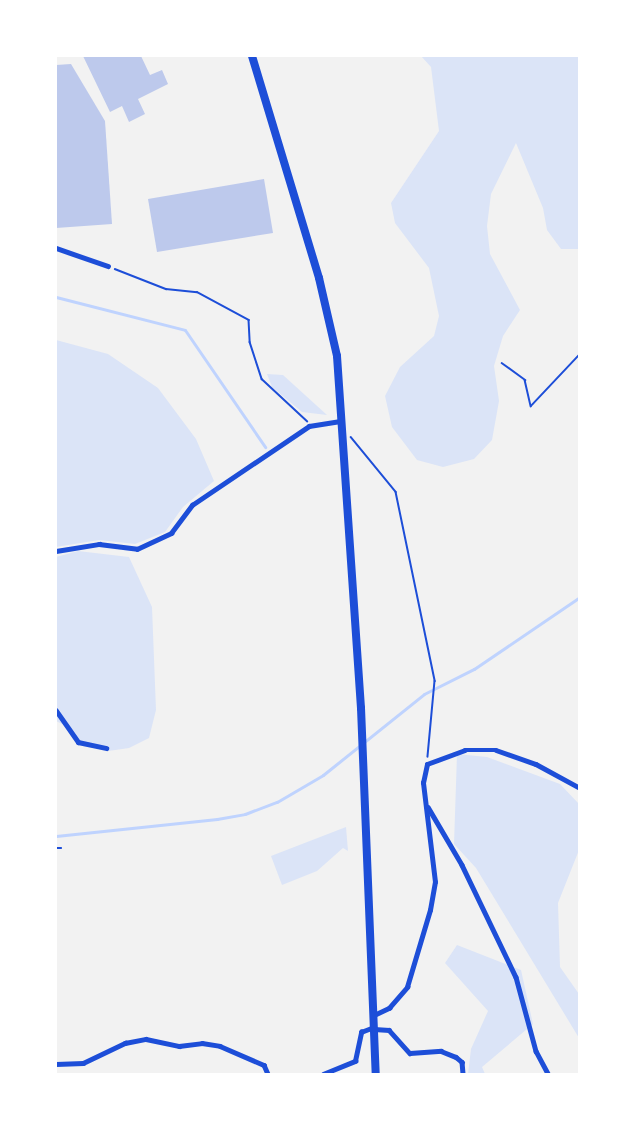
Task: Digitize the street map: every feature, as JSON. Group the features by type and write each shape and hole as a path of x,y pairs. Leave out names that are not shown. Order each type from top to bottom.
{"highway":[{"path":"252,56 319,278 337,356 361,708 376,1074"}],"street":[{"path":"56,248 108,266"},
{"path":"56,551 99,544 137,549 171,533 192,505 312,425 342,425"},
{"path":"56,710 78,742 106,748"},
{"path":"374,1015 389,1008 407,987 430,910 435,882 423,783 427,764 465,750 496,750 536,764 579,788"},
{"path":"426,804 462,865 516,977 536,1051 548,1074"},
{"path":"323,1074 355,1061 361,1032 374,1028 389,1030 410,1053 441,1051 456,1057 462,1062 463,1074"},
{"path":"56,1064 83,1063 125,1043 146,1039 179,1046 202,1043 220,1046 264,1065 268,1074"}],"path":[{"path":"108,266 166,289 197,292 249,320 250,342 262,379 312,425"},
{"path":"502,363 525,380 531,406 579,354"},
{"path":"342,425 396,492 423,608 435,685 436,694 427,764"},
{"path":"56,848 61,848"}],"shaded area":[{"path":"421,56 579,56 579,249 561,249 547,230 543,208 516,143 491,194 487,226 490,254 520,310 503,336 494,366 499,401 492,440 474,459 443,467 417,460 392,427 385,396 400,367 434,336 439,316 429,268 395,223 391,203 439,131 431,67"},
{"path":"56,340 108,354 158,388 196,439 214,481 183,507 165,532 135,544 99,540 56,547"},
{"path":"267,374 283,375 327,415 302,412 272,387"},
{"path":"78,551 129,557 152,607 156,710 149,738 129,748 108,751 81,741 66,726 56,721 56,557"},
{"path":"457,754 487,757 560,784 579,804 579,850 558,903 560,967 579,994 579,1038 476,868 454,844"},
{"path":"346,827 348,851 343,848 317,871 282,885 271,856"},
{"path":"457,945 521,970 533,1024 482,1067 485,1074 468,1074 471,1049 488,1011 445,963"}],"building":[{"path":"83,56 141,56 150,75 162,70 168,84 138,99 145,114 129,122 122,106 110,112"},
{"path":"71,64 105,121 112,224 56,228 56,65"},
{"path":"264,179 273,233 157,252 148,199"}],"waterway":[{"path":"56,297 185,330 265,447"},
{"path":"56,836 217,819 245,814 277,802 323,775 424,694 474,669 580,597"}]}
